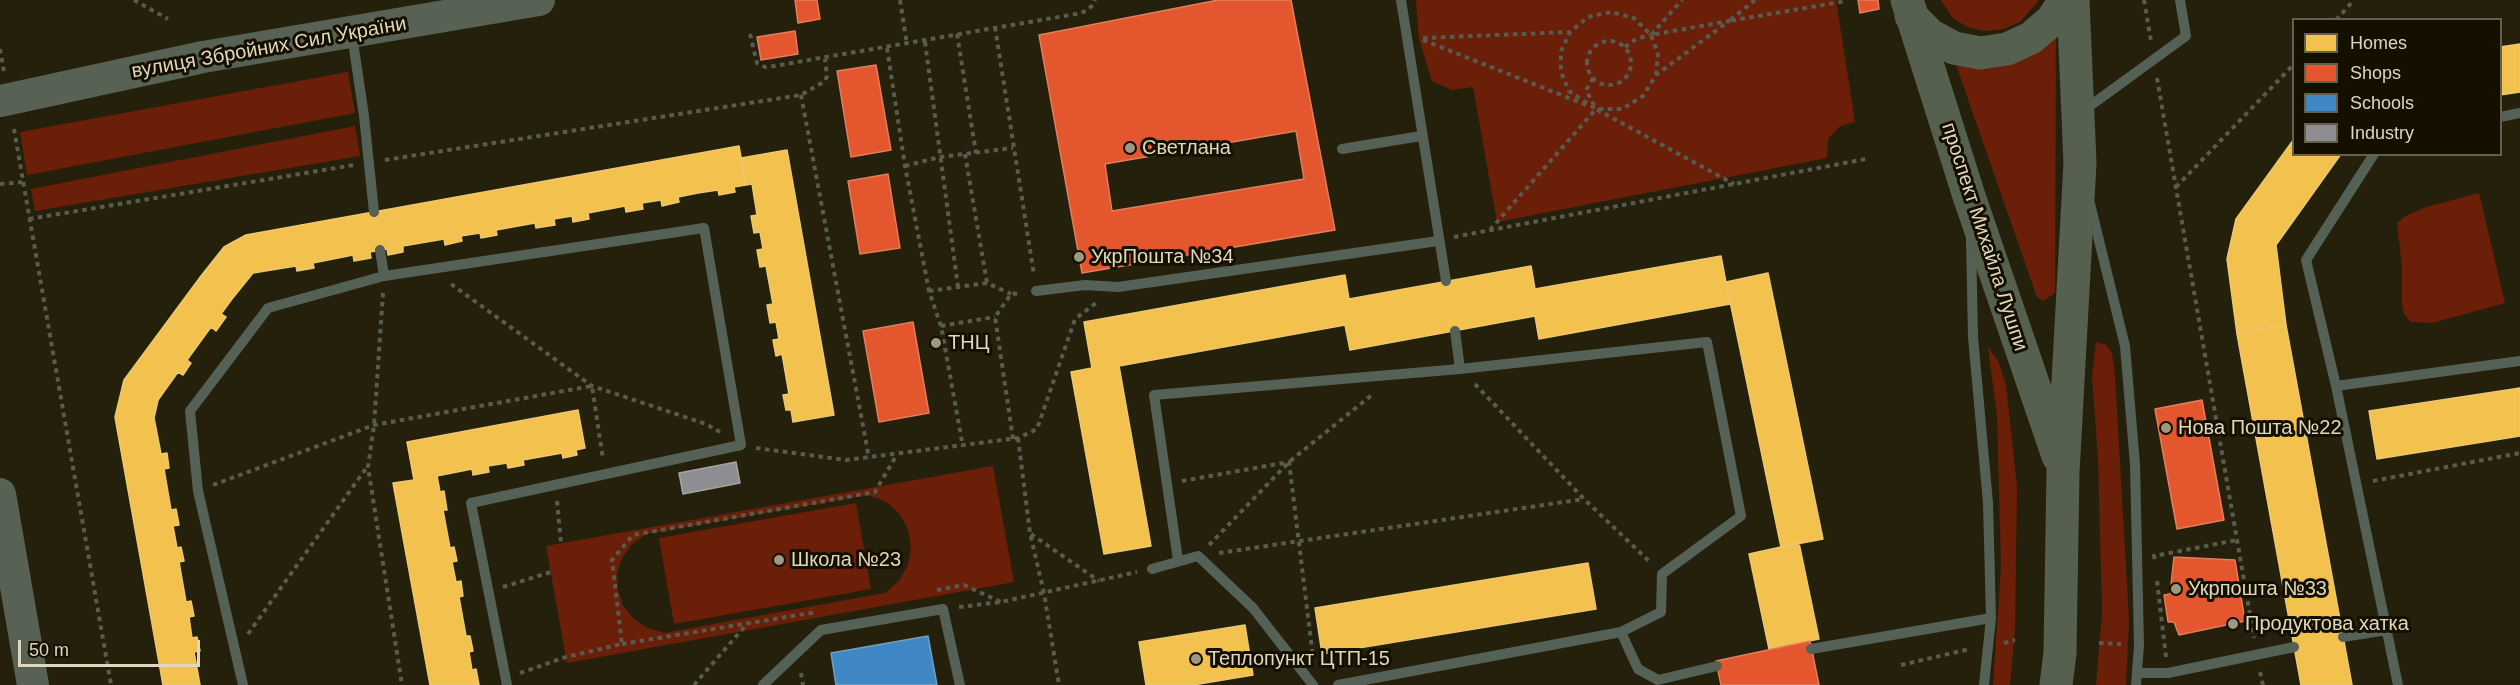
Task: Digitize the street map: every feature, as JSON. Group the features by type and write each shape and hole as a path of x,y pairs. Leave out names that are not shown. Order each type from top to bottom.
{"main road":[{"path":"1909,8 1930,35 1954,48 1980,52 2007,49 2031,38 2052,20 2065,0"},
{"name":"проспект Михайла Лушпи","path":"2056,685 2060,653 2063,472 2080,163 2080,112 2073,0"},
{"name":"проспект Михайла Лушпи","path":"1909,8 1969,196 2063,472"}],"street":[{"name":"вулиця Збройних Сил України","path":"2,86 203,57 539,0"},
{"path":"0,494 13,596 33,685"}],"lane":[{"path":"1401,0 1446,281"},
{"path":"2080,112 2186,36 2180,0"},
{"path":"351,32 364,116 374,212"},
{"path":"2502,117 2520,113"},
{"path":"1342,149 1421,136"},
{"path":"2373,156 2306,260 2357,483 2398,685"},
{"path":"2080,163 2125,346 2135,464 2139,673 2136,685"},
{"path":"1969,196 1973,337 1988,503 1991,618 1984,685"},
{"path":"243,685 198,491 190,411 268,308 384,276 705,228 741,446 471,504 506,681"},
{"path":"1036,291 1085,285 1118,287 1438,241"},
{"path":"380,250 384,276"},
{"path":"1455,331 1460,369"},
{"path":"1178,560 1154,395 1460,369 1707,342 1741,516 1662,574 1661,612 1621,632 1338,685"},
{"path":"2336,386 2520,361"},
{"path":"1152,569 1198,556 1253,608 1313,685"},
{"path":"763,685 820,630 943,609 960,685"},
{"path":"1811,649 1991,618"},
{"path":"2343,637 2387,630"},
{"path":"1621,632 1638,669 1658,683 1717,666"},
{"path":"2139,673 2168,673 2295,647"}],"path":[{"path":"134,0 168,19"},
{"path":"900,0 907,45"},
{"path":"750,33 753,55 757,63 765,67 925,42 957,34 1076,14 1086,11 1094,5 1095,0"},
{"path":"1651,35 1682,0"},
{"path":"1570,32 1419,39 1596,109 1622,108 1643,96 1656,75 1755,0"},
{"path":"2144,0 2263,685"},
{"path":"2338,18 2354,0"},
{"path":"1625,47 1636,39 1651,35 1846,1"},
{"path":"1656,75 1658,54 1651,35 1634,18 1611,12 1588,16 1570,32 1561,51 1561,72 1569,91 1596,109 1735,185"},
{"path":"929,291 987,283 1011,294 1036,291 995,27"},
{"path":"957,34 976,153"},
{"path":"1607,41 1617,42 1625,47 1632,65 1628,75 1621,82 1612,85 1602,84 1593,78 1588,70 1590,51 1607,41"},
{"path":"925,42 958,287"},
{"path":"0,48 2,86"},
{"path":"887,48 904,166 929,291 941,326 963,447"},
{"path":"29,219 801,95 825,81 828,76 825,59"},
{"path":"2176,188 2292,66"},
{"path":"1593,78 1586,90 1596,109"},
{"path":"801,95 869,458"},
{"path":"1490,230 1596,109"},
{"path":"14,129 111,685"},
{"path":"904,166 940,157 1013,148"},
{"path":"965,154 987,283"},
{"path":"1438,241 1866,159"},
{"path":"0,183 24,182"},
{"path":"431,269 592,386 706,424 741,446 846,460 896,456 1013,439 1037,429 1075,319 1118,287"},
{"path":"384,276 374,425 368,467 402,685"},
{"path":"1011,294 995,317 1013,439"},
{"path":"941,326 995,317"},
{"path":"1460,369 1584,499 1662,574"},
{"path":"1198,556 1289,462 1398,374"},
{"path":"198,491 374,425 592,386"},
{"path":"592,386 605,474"},
{"path":"1018,438 1030,533 1044,593 1059,685"},
{"path":"2357,483 2520,453"},
{"path":"506,681 566,657 622,644 612,560 633,535 875,492 896,456"},
{"path":"1167,483 1289,462"},
{"path":"1289,462 1314,663"},
{"path":"236,650 368,467"},
{"path":"555,485 561,543"},
{"path":"1198,556 1584,499"},
{"path":"1030,533 1100,581"},
{"path":"2156,568 2154,556 2237,540"},
{"path":"943,609 1044,593 1152,569"},
{"path":"488,592 550,572"},
{"path":"2157,579 2168,673"},
{"path":"694,685 747,624"},
{"path":"1901,664 2015,640"}],"shaded area":[{"path":"1416,0 1836,0 1855,122 1840,126 1828,139 1827,158 1497,222 1473,87 1452,90 1432,81 1419,39"},
{"path":"1941,0 2039,0 2020,22 2004,29 1985,31 1967,27 1952,17"},
{"path":"2056,34 2055,293 2043,301 2037,297 1954,59 1981,67 2010,65 2036,54"},
{"path":"348,72 355,113 27,175 20,132"},
{"path":"355,126 360,156 35,211 31,189"},
{"path":"2479,193 2505,303 2432,323 2411,322 2404,314 2402,303 2402,266 2397,223 2404,217 2426,207"},
{"path":"2096,342 2106,345 2112,353 2115,375 2129,620 2126,685 2096,685 2102,614 2098,458 2092,378"},
{"path":"1988,347 1998,361 2006,384 2017,487 2015,629 2010,685 1993,685 2001,566 1997,415"},
{"path":"993,466 1014,582 567,663 546,546","holes":["868,495 885,501 899,513 908,529 911,547 908,565 899,581 885,593 664,633 648,628 634,619 623,606 618,590 617,573 622,558 632,544 646,534"]},
{"path":"856,503 871,589 674,624 659,538"}],"building: Homes":[{"path":"2520,44 2520,92 2502,95 2502,47"},
{"path":"2292,142 2292,156 2340,156 2276,245 2286,325 2237,334 2227,259 2236,219"},
{"path":"739,146 746,185 734,187 735,192 719,195 718,190 698,193 678,197 679,202 662,206 661,200 642,203 643,209 626,212 625,206 588,213 589,219 573,222 572,216 554,219 555,225 536,228 535,223 496,230 497,235 481,238 480,233 461,236 462,241 445,245 444,239 403,246 403,252 388,255 387,249 370,252 371,258 354,261 353,255 313,263 314,268 297,271 296,266 253,273 232,299 201,276 224,247 246,235"},
{"path":"787,150 834,415 793,422 791,410 786,410 783,395 789,394 782,354 776,356 773,340 779,339 776,322 770,323 767,305 773,304 766,266 760,267 757,250 763,249 760,232 754,233 751,216 757,215 752,184 746,185 741,158"},
{"path":"1721,256 1730,304 1539,339 1535,316 1350,350 1345,325 1119,366 1151,546 1104,554 1071,372 1092,368 1084,322 1345,275 1349,299 1531,266 1535,289"},
{"path":"1768,273 1823,539 1781,547 1726,282"},
{"path":"201,276 232,299 221,314 226,317 216,331 211,327 187,360 191,363 183,375 178,372 158,400 154,418 161,454 167,453 169,468 164,469 171,510 176,509 179,525 173,526 177,548 181,547 184,561 179,562 186,602 191,601 194,616 189,617 192,638 197,637 200,651 194,652 200,685 163,685 115,417 124,380"},
{"path":"2286,325 2352,685 2301,685 2237,334"},
{"path":"2520,388 2520,436 2377,459 2369,411"},
{"path":"578,410 585,448 576,450 577,455 563,458 562,453 523,460 524,465 508,468 507,463 488,466 489,472 473,475 472,469 437,476 440,492 444,491 447,510 443,510 450,548 454,547 457,561 452,562 456,582 461,581 463,596 459,597 466,636 470,636 473,651 469,652 472,670 476,669 479,685 430,685 393,483 414,480 407,442"},
{"path":"1799,543 1819,639 1769,649 1749,554"},
{"path":"1588,563 1596,609 1322,654 1315,608"},
{"name":"Теплопункт ЦТП-15","path":"1245,625 1253,675 1193,685 1146,685 1139,642"}],"building: Shops":[{"path":"795,0 817,0 820,19 798,23"},
{"name":"Светлана","path":"1218,0 1291,0 1335,230 1082,273 1039,35","holes":["1296,131 1304,179 1112,211 1105,164"]},
{"path":"1858,0 1878,0 1879,9 1860,13"},
{"path":"795,31 798,54 761,60 757,37"},
{"path":"876,65 891,150 851,157 837,71"},
{"path":"888,174 900,248 860,254 848,181"},
{"path":"913,322 929,413 879,422 863,331"},
{"path":"2202,400 2224,520 2177,529 2155,409"},
{"path":"2174,557 2235,560 2245,621 2179,635 2174,622 2168,622 2164,595 2170,594"},
{"path":"1810,641 1819,685 1721,685 1716,661"}],"building: Schools":[{"path":"928,636 937,685 836,685 831,653"}],"building: Industry":[{"path":"736,462 740,483 683,494 679,473"}],"place":[{"name":"Светлана","path":"1130,148"},
{"name":"УкрПошта №34","path":"1079,257"},
{"name":"ТНЦ","path":"936,343"},
{"name":"Нова Пошта №22","path":"2166,428"},
{"name":"Школа №23","path":"779,560"},
{"name":"Укрпошта №33","path":"2176,589"},
{"name":"Продуктова хатка","path":"2233,624"},
{"name":"Теплопункт ЦТП-15","path":"1196,659"}]}
